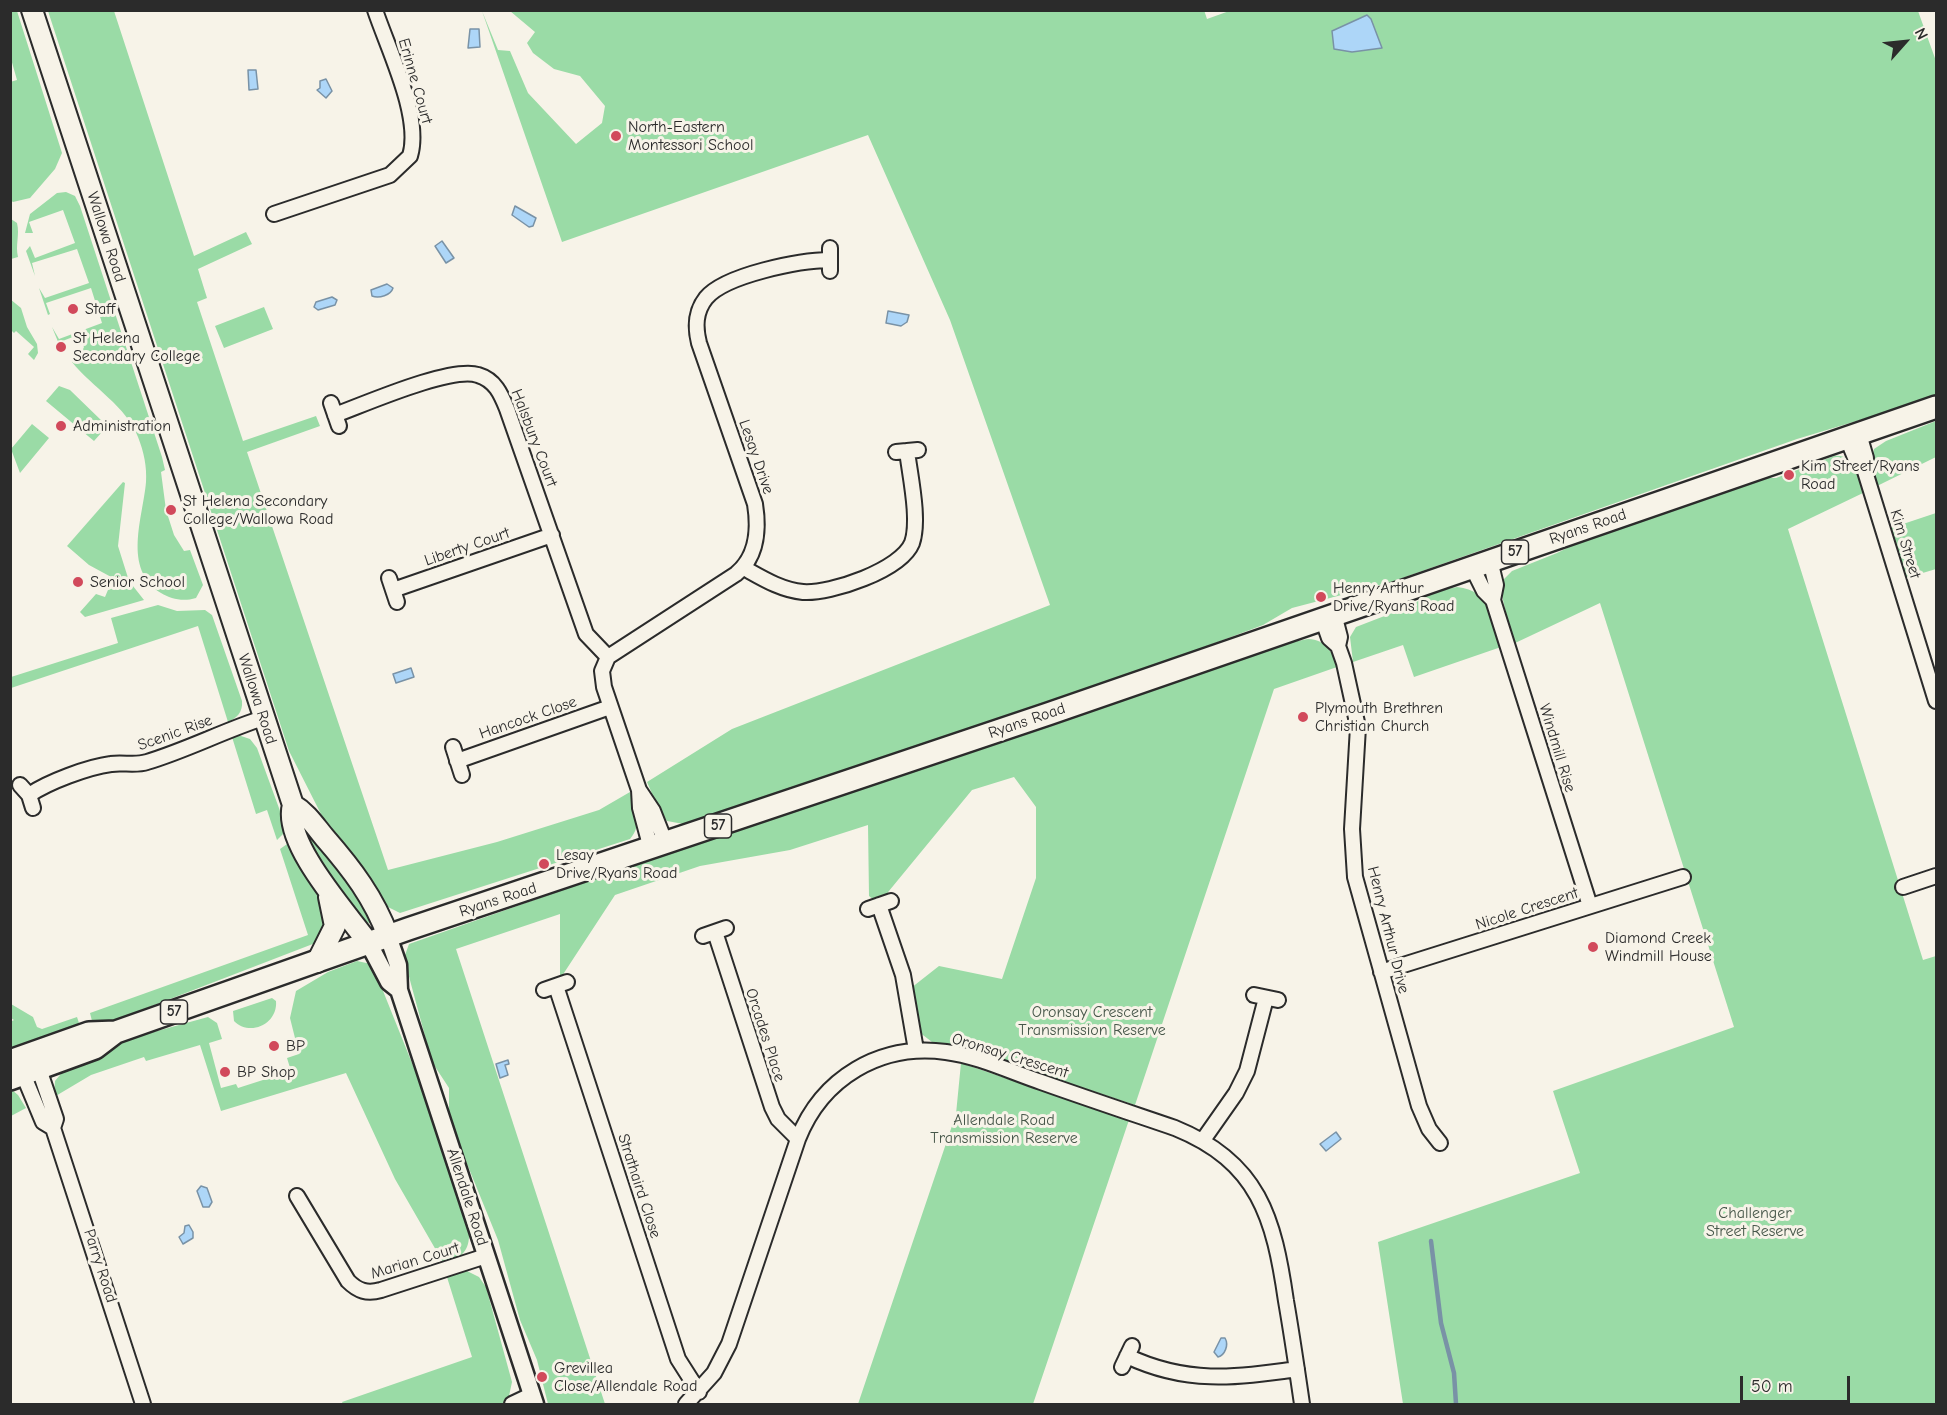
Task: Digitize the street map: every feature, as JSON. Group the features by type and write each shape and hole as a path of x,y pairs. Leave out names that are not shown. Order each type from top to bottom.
{"main road":[{"name":"Wallowa Road","path":"32,10 293,805 291,817 296,831 328,894 379,940"},
{"name":"Ryans Road","path":"22,1066 89,1033 116,1032 1936,407"},
{"name":"Wallowa Road","path":"293,805 304,812 354,872 376,907 379,940"},
{"path":"317,962 334,926 328,894"}],"street":[{"name":"Erinne Court","path":"274,214 390,175 410,156 413,133 409,113 375,10"},
{"name":"Lesay Drive","path":"744,568 755,543 757,518 755,504 699,343 697,316 706,299 725,285 789,263 830,260"},
{"name":"Halsbury Court","path":"335,415 448,375 471,373 489,380 505,403 586,634 608,657"},
{"name":"Kim Street","path":"1853,436 1866,458 1863,465 1936,702"},
{"path":"659,846 654,811 639,790 602,678 608,657 744,568 782,587 815,592 838,586 897,563 909,549 914,531 907,451"},
{"name":"Liberty Court","path":"393,590 552,535"},
{"name":"Windmill Rise","path":"1481,564 1496,585 1493,600 1590,906"},
{"name":"Henry Arthur Drive","path":"1328,616 1340,637 1338,646 1351,685 1358,727 1353,829 1356,877 1419,1106 1429,1129 1440,1143"},
{"name":"Hancock Close","path":"462,775 455,754 610,707"},
{"name":"Scenic Rise","path":"28,796 45,786 104,765 140,764 157,759 263,718"},
{"path":"1903,887 1936,876"},
{"name":"Nicole Crescent","path":"1381,972 1683,877"},
{"path":"879,905 903,975 916,1050"},
{"name":"Orcades Place","path":"714,932 772,1107 778,1119 798,1139"},
{"name":"Allendale Road","path":"379,940 398,965 399,990 533,1400"},
{"name":"Strathaird Close","path":"556,986 678,1359 699,1392"},
{"path":"1203,1140 1244,1076 1266,998"},
{"name":"Oronsay Crescent","path":"686,1404 714,1373 729,1344 798,1139 815,1106 839,1080 881,1057 916,1050 959,1055 1175,1128 1203,1140 1222,1154 1249,1181 1270,1221 1281,1265 1302,1404"},
{"name":"Parry Road","path":"22,1066 44,1122 53,1128 143,1404"},
{"name":"Marian Court","path":"297,1196 348,1281 366,1292 381,1290 486,1256"},
{"path":"1127,1357 1163,1371 1214,1378 1242,1377 1297,1369"},
{"path":"512,1404 533,1400"}],"green space":[{"path":"11,10 17,11 62,153 55,169 30,198 13,202 10,200 10,82 17,80 11,59"},
{"path":"1204,10 1207,19 1232,10 1918,11 1936,61 1936,397 1797,439 1391,582 1292,608 1263,625 1111,682 689,825 667,821 660,812 647,782 732,729 1050,605 950,320 868,135 562,242 482,11 498,50 510,51 528,93 576,144 602,123 605,106 580,76 554,69 533,53 527,43 535,32 510,11"},
{"path":"48,11 114,11 194,256 246,232 252,244 198,269 207,298 197,302 243,441 316,416 320,426 247,452 388,870 497,842 599,810 630,792 637,822 630,839 400,913 388,907 369,875 323,818 289,751"},
{"path":"66,192 75,196 80,206 162,457 165,470 161,472 166,510 174,535 184,551 190,550 203,585 196,598 182,600 161,593 149,583 142,571 138,557 138,542 146,476 145,460 140,443 126,416 72,362 80,356 84,347 78,335 60,342 61,349 52,327 59,339 102,323 91,288 46,303 50,314 48,315 39,288 45,298 89,283 77,249 32,263 35,276 26,251 30,246 35,258 75,243 63,210 29,222 33,233 25,233 30,214 57,193"},
{"path":"11,219 17,223 18,257 11,259"},
{"path":"10,299 21,308 27,327 37,344 38,353 34,360 28,354 34,347 16,331 14,333 11,330"},
{"path":"264,307 273,329 224,348 215,326"},
{"path":"59,386 70,390 104,423 99,428 102,432 94,441 46,401"},
{"path":"1936,421 1936,457 1877,486 1871,464 1874,449 1886,441"},
{"path":"32,424 49,438 20,473 11,449"},
{"name":"Challenger Street Reserve","path":"1834,456 1841,456 1852,462 1863,493 1788,529 1923,960 1936,956 1936,1404 1403,1404 1378,1242 1580,1173 1553,1091 1734,1027 1600,603 1513,644 1501,591 1503,580 1512,571 1591,536 1758,478 1776,478"},
{"path":"123,482 125,483 118,546 129,581 144,600 85,617 80,612 96,594 105,597 113,578 89,565 67,546"},
{"path":"1936,513 1936,569 1906,578 1891,528"},
{"path":"1457,587 1469,590 1484,600 1492,616 1501,647 1414,677 1403,645 1353,662 1350,637 1356,627 1413,605 1428,593"},
{"path":"158,605 177,611 205,610 212,615 242,701 239,714 234,719 228,722 198,626 11,688 11,677 118,643 111,618"},
{"name":"Oronsay Crescent Transmission Reserve","path":"1308,639 1324,644 1333,656 1337,667 1274,689 1135,1105 963,1048 932,1042 919,1032 911,988 939,966 1002,979 1036,878 1036,807 1014,777 972,790 884,897 874,900 869,896 868,825 790,850 700,866 615,895 560,979 560,914 456,949 605,1404 548,1404 537,1360 520,1320 498,1240 452,1127 449,1116 449,1088 432,1062 404,958 409,944 787,811 1282,644"},
{"path":"238,735 250,739 257,748 287,830 277,840 267,810 256,814 232,737"},
{"path":"308,830 354,888 371,923 363,921 343,900 309,841 305,832"},
{"path":"290,842 324,904 329,920 318,942 100,1026 92,1021 90,1013 308,935 280,849"},
{"path":"357,961 371,964 375,971 420,1083 469,1232 466,1249 450,1262 444,1264 395,1179 346,1073 221,1111 200,1045 146,1061 144,1057 91,1075 54,1097 55,1081 64,1070 111,1046 208,1017 217,1023 222,1039 209,1043 221,1088 236,1084 238,1088 291,1071 287,1058 299,1054 290,1018 296,991 328,972"},
{"path":"272,998 276,1001 273,1016 262,1026 248,1028 234,1021 233,1011"},
{"path":"11,1004 33,1017 37,1027 42,1029 77,1017 80,1026 11,1057 10,1022 14,1020 11,1018"},
{"name":"Allendale Road Transmission Reserve","path":"961,1063 1129,1120 1033,1404 858,1404 956,1114"},
{"path":"11,1089 26,1108 11,1116"},
{"path":"465,1270 479,1277 486,1287 512,1382 509,1396 502,1404 343,1404 342,1402 472,1357 446,1274"}],"water":[{"path":"1367,15 1371,19 1382,48 1352,52 1334,49 1332,31"},
{"path":"470,29 479,29 480,47 468,48"},
{"path":"248,70 256,70 258,89 249,90"},
{"path":"326,79 332,91 326,98 317,90 320,88 320,81"},
{"path":"515,206 536,218 533,226 529,227 512,215"},
{"path":"442,241 454,258 446,263 435,246"},
{"path":"387,284 393,288 390,293 381,297 372,296 371,290"},
{"path":"332,297 337,300 335,305 318,310 314,307 316,302"},
{"path":"888,311 909,315 907,322 901,326 886,323"},
{"path":"411,668 414,677 396,683 393,674"},
{"path":"508,1060 509,1064 505,1065 508,1075 500,1078 496,1064"},
{"path":"1336,1132 1341,1139 1326,1151 1320,1144"},
{"path":"201,1186 207,1188 212,1202 209,1207 203,1207 197,1191"},
{"path":"189,1225 193,1238 183,1244 179,1237 184,1233 185,1226"},
{"path":"1221,1338 1225,1338 1226,1347 1223,1354 1218,1357 1214,1352"}],"waterway":[{"path":"1431,1241 1441,1323 1454,1373 1456,1404"}],"place":[{"name":"North-Eastern Montessori School","path":"616,136"},
{"name":"Staff","path":"73,309"},
{"name":"St Helena Secondary College","path":"61,347"},
{"name":"Administration","path":"61,426"},
{"name":"Kim Street/Ryans Road","path":"1789,475"},
{"name":"St Helena Secondary College/Wallowa Road","path":"171,510"},
{"name":"Senior School","path":"78,582"},
{"name":"Henry Arthur Drive/Ryans Road","path":"1321,597"},
{"name":"Plymouth Brethren Christian Church","path":"1303,717"},
{"name":"Lesay Drive/Ryans Road","path":"544,864"},
{"name":"Diamond Creek Windmill House","path":"1593,947"},
{"name":"BP","path":"274,1046"},
{"name":"BP Shop","path":"225,1072"},
{"name":"Grevillea Close/Allendale Road","path":"542,1377"}]}
